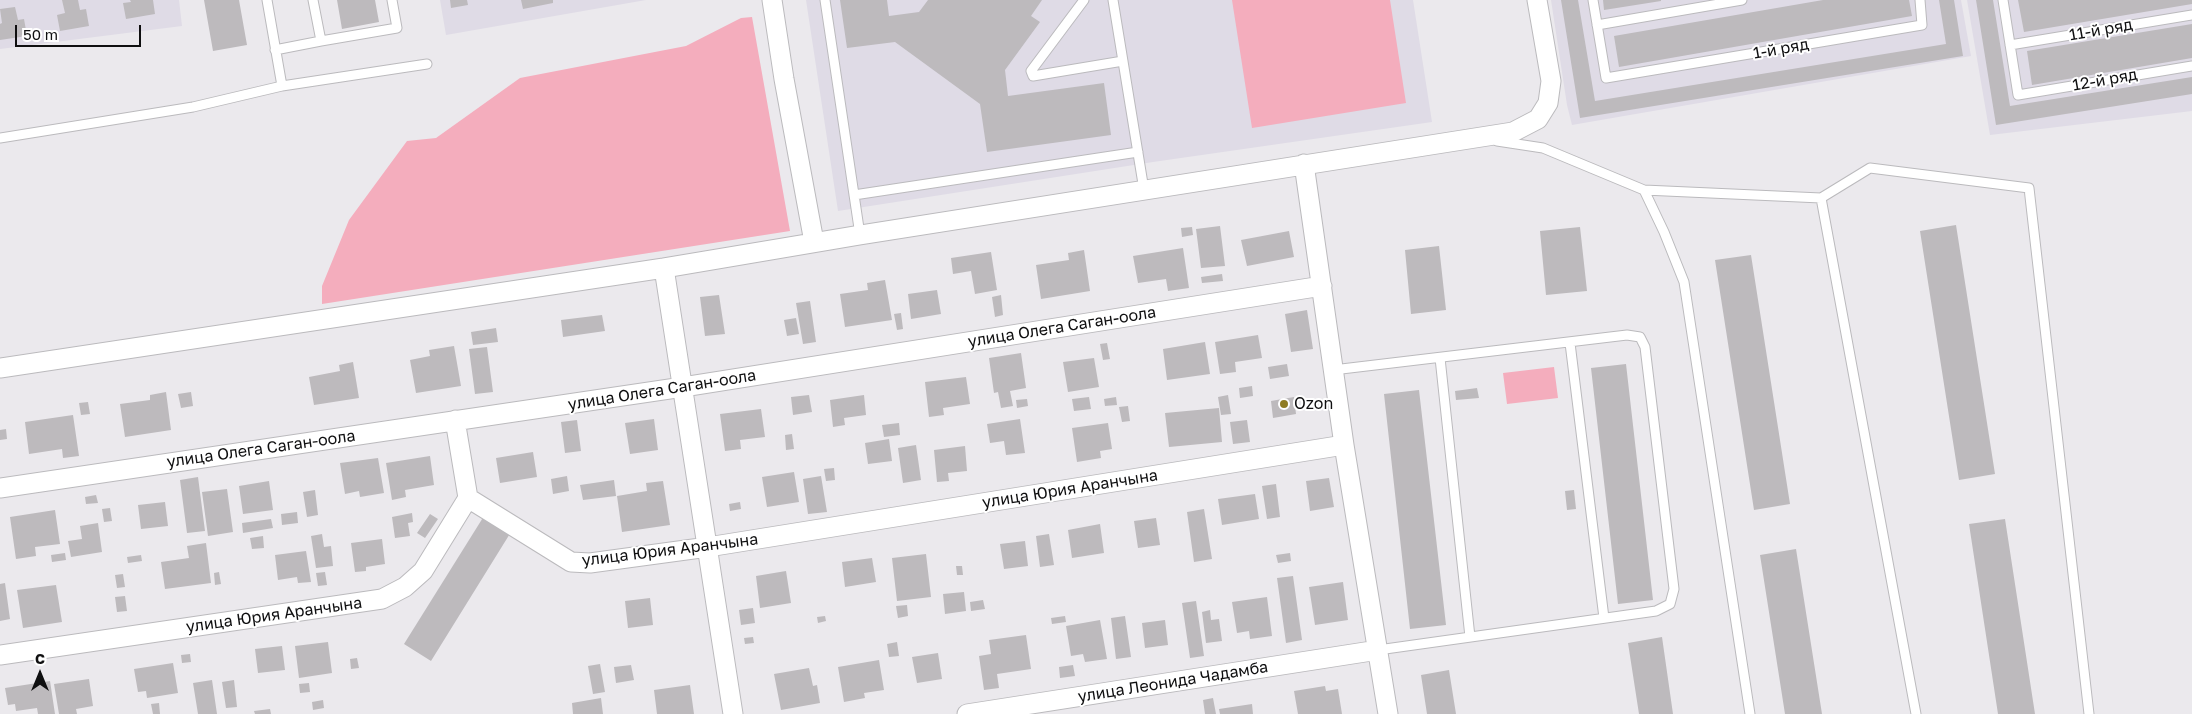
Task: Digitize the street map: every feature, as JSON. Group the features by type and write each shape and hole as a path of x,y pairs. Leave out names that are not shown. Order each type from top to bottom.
{"street":[{"path":"772,0 784,79 814,242"},
{"path":"0,368 664,268 814,242 1513,132 1538,120 1548,103 1551,81 1537,0"},
{"path":"1304,164 1344,445 1388,714"},
{"path":"664,268 733,714"},
{"name":"улица Олега Саган-оола","path":"0,488 683,387 1322,286"},
{"path":"455,420 468,498"},
{"name":"улица Юрия Аранчына","path":"0,655 382,599 405,587 423,571 468,498 571,562 590,563 708,547 1344,445"},
{"name":"улица Леонида Чадамба","path":"967,714 1378,650"}],"lane":[{"path":"267,0 282,86"},
{"path":"313,0 320,41"},
{"path":"276,50 397,28 392,0"},
{"path":"825,0 860,235"},
{"path":"1084,0 1031,71 1033,76 1123,61"},
{"path":"1113,0 1144,190"},
{"path":"1593,0 1597,24 1742,0"},
{"path":"2003,0 2010,45"},
{"name":"1-й ряд","path":"1597,24 1606,78 1922,25 1920,2"},
{"name":"11-й ряд","path":"2010,45 2192,15"},
{"name":"12-й ряд","path":"2010,45 2018,95 2192,66"},
{"path":"0,138 193,107 282,86 427,64"},
{"path":"1477,138 1543,148 1644,190 1821,198 1870,168 2030,188 2089,714"},
{"path":"854,195 1138,152"},
{"path":"1644,190 1684,282 1750,714"},
{"path":"1821,198 1916,714"},
{"path":"1333,370 1634,335 1640,337 1645,347 1673,597 1670,604 1656,611 1378,650"},
{"path":"1570,343 1604,618"},
{"path":"1440,358 1470,637"}],"shaded area":[{"path":"0,0 179,0 182,26 0,49"},
{"path":"440,0 646,0 446,35"},
{"path":"806,0 1413,0 1432,122 1153,162 838,211"},
{"path":"1232,0 1390,0 1406,103 1252,128"},
{"path":"1551,0 1961,0 1971,56 1572,125 1567,105"},
{"path":"1967,0 2192,0 2192,111 1990,135"},
{"path":"752,17 790,231 322,304 322,286 349,220 407,141 436,138 520,78 686,46 741,18"},
{"path":"1554,367 1558,398 1507,404 1503,373"}],"building":[{"path":"62,0 78,0 80,10 86,9 89,26 60,31 57,15 65,13"},
{"path":"130,0 153,0 155,14 126,19 123,3 131,2"},
{"path":"204,0 239,0 247,45 213,51"},
{"path":"337,0 375,0 379,22 342,29"},
{"path":"450,0 467,0 468,5 451,8"},
{"path":"521,0 553,0 553,3 523,9"},
{"path":"840,0 887,0 889,16 919,12 928,0 1042,0 1031,16 1040,22 1005,70 1008,96 1104,83 1111,135 987,152 980,104 895,42 847,48"},
{"path":"1561,0 1578,0 1595,101 1946,44 1939,0 1954,0 1963,56 1580,118"},
{"path":"1603,0 1661,0 1661,1 1604,10"},
{"path":"1823,0 1909,0 1912,16 1619,67 1614,36"},
{"path":"1976,0 1993,0 2010,106 2192,77 2192,94 1996,125"},
{"path":"2018,0 2192,0 2192,4 2024,32"},
{"path":"15,7 18,20 24,19 27,36 0,40 0,24 2,23 0,9"},
{"path":"2192,24 2192,58 2032,85 2027,51"},
{"path":"1956,225 1995,474 1959,480 1920,231"},
{"path":"1220,226 1225,266 1201,268 1196,229"},
{"path":"1192,227 1193,235 1182,237 1181,228"},
{"path":"1580,227 1587,291 1546,295 1540,231"},
{"path":"1289,231 1294,257 1247,266 1241,240"},
{"path":"1439,246 1446,310 1411,314 1405,250"},
{"path":"1183,248 1189,288 1168,291 1166,279 1138,283 1133,256"},
{"path":"1084,250 1090,291 1041,299 1036,265 1069,260 1068,253"},
{"path":"991,252 997,290 975,294 971,271 953,274 951,258"},
{"path":"1751,255 1790,504 1754,510 1715,260"},
{"path":"1222,274 1223,281 1202,283 1201,277"},
{"path":"885,280 892,320 845,327 840,294 868,290 867,283"},
{"path":"937,290 941,314 911,319 908,294"},
{"path":"719,295 725,334 705,336 700,297"},
{"path":"1001,295 1003,315 995,317 992,297"},
{"path":"810,301 816,342 803,344 796,303"},
{"path":"1307,310 1313,349 1291,352 1285,314"},
{"path":"901,313 903,329 897,330 894,314"},
{"path":"602,315 605,331 563,337 561,320"},
{"path":"796,318 799,334 787,336 784,320"},
{"path":"496,328 498,342 473,345 471,332"},
{"path":"1258,335 1262,358 1235,362 1236,372 1220,374 1215,342"},
{"path":"1205,342 1210,374 1167,380 1163,349"},
{"path":"1107,343 1110,359 1103,360 1100,344"},
{"path":"454,346 461,386 416,393 410,360 430,356 429,350"},
{"path":"487,347 493,392 475,394 469,349"},
{"path":"1021,353 1026,388 1010,391 1013,406 1001,408 998,392 994,393 989,358"},
{"path":"1094,358 1099,387 1068,392 1063,362"},
{"path":"353,362 359,398 314,405 309,377 340,371 339,365"},
{"path":"1287,364 1289,376 1270,379 1268,367"},
{"path":"1626,364 1653,600 1618,604 1591,368"},
{"path":"966,377 970,404 943,408 944,415 929,417 925,382"},
{"path":"1252,386 1253,396 1240,398 1239,388"},
{"path":"1477,388 1479,398 1456,400 1455,391"},
{"path":"1419,390 1446,625 1410,629 1384,394"},
{"path":"166,392 171,430 125,437 120,404 150,400 150,395"},
{"path":"191,392 193,406 181,408 178,394"},
{"path":"809,395 812,412 793,415 791,397"},
{"path":"864,395 866,415 844,418 845,425 833,427 830,400"},
{"path":"1228,395 1231,414 1221,415 1218,397"},
{"path":"1089,397 1091,409 1074,411 1072,399"},
{"path":"1116,397 1117,405 1105,406 1104,399"},
{"path":"1294,397 1296,414 1273,418 1271,401"},
{"path":"1027,399 1028,406 1017,408 1016,400"},
{"path":"88,402 90,414 81,415 79,403"},
{"path":"1128,406 1130,421 1122,422 1119,407"},
{"path":"1219,408 1222,442 1169,447 1165,413"},
{"path":"761,409 765,437 740,440 741,449 725,451 720,414"},
{"path":"73,415 79,456 63,458 62,449 29,454 25,422"},
{"path":"654,419 658,450 630,454 625,423"},
{"path":"1020,419 1025,453 1006,455 1004,441 990,443 987,424"},
{"path":"577,420 581,451 565,453 561,422"},
{"path":"1247,420 1250,442 1233,444 1230,422"},
{"path":"899,423 900,435 884,437 882,425"},
{"path":"1108,423 1112,449 1100,451 1101,458 1077,462 1072,428"},
{"path":"6,429 7,439 0,440 0,430"},
{"path":"792,434 794,449 786,450 785,435"},
{"path":"889,439 892,461 868,464 865,443"},
{"path":"916,445 921,480 903,483 898,448"},
{"path":"965,446 967,471 948,473 949,481 937,482 934,450"},
{"path":"533,452 537,477 500,483 496,458"},
{"path":"430,456 434,485 405,490 406,497 392,500 386,463"},
{"path":"378,458 384,493 360,497 359,491 345,494 340,463"},
{"path":"834,468 835,480 826,481 824,469"},
{"path":"794,472 799,502 767,507 762,477"},
{"path":"567,476 569,491 553,494 551,479"},
{"path":"821,476 827,512 808,514 803,479"},
{"path":"198,477 205,531 187,533 180,480"},
{"path":"1329,478 1334,507 1310,511 1306,481"},
{"path":"614,480 616,496 583,500 580,485"},
{"path":"269,481 273,510 243,514 239,486"},
{"path":"663,481 670,525 622,532 617,496 647,491 646,483"},
{"path":"1276,484 1280,517 1267,519 1262,486"},
{"path":"227,489 233,532 208,536 202,492"},
{"path":"315,490 318,515 307,517 303,492"},
{"path":"1574,490 1576,509 1567,510 1565,491"},
{"path":"1255,494 1259,519 1222,525 1218,499"},
{"path":"96,495 98,503 86,504 85,497"},
{"path":"165,502 168,526 141,529 138,505"},
{"path":"740,502 741,509 730,511 729,504"},
{"path":"110,508 112,521 104,522 102,509"},
{"path":"1204,509 1212,559 1194,562 1187,512"},
{"path":"55,510 60,544 35,547 36,556 16,559 10,517"},
{"path":"297,512 298,523 282,525 281,514"},
{"path":"412,513 413,522 408,523 410,536 395,538 392,517"},
{"path":"430,514 438,519 425,538 417,533"},
{"path":"484,516 511,532 431,661 404,644"},
{"path":"1156,518 1160,545 1138,548 1134,521"},
{"path":"271,519 273,528 243,533 242,523"},
{"path":"2005,519 2035,714 1998,714 1969,524"},
{"path":"98,523 102,552 71,557 68,541 82,539 80,526"},
{"path":"1100,524 1104,553 1072,558 1068,530"},
{"path":"322,534 324,547 331,546 333,566 316,568 311,536"},
{"path":"1049,534 1054,565 1040,567 1036,536"},
{"path":"263,536 264,548 252,549 250,538"},
{"path":"382,539 385,564 366,567 366,571 355,572 351,543"},
{"path":"1025,541 1028,566 1004,569 1000,544"},
{"path":"206,543 211,583 165,589 161,562 189,558 187,546"},
{"path":"1796,549 1822,714 1785,714 1760,555"},
{"path":"306,551 311,582 298,583 297,577 278,580 275,555"},
{"path":"65,553 66,560 52,562 51,555"},
{"path":"1290,553 1291,561 1278,563 1276,555"},
{"path":"926,554 931,597 897,601 892,558"},
{"path":"141,555 142,561 128,563 127,557"},
{"path":"872,558 876,582 845,587 842,562"},
{"path":"956,566 962,566 963,575 957,575"},
{"path":"786,571 791,603 760,608 756,576"},
{"path":"219,572 221,584 215,585 214,573"},
{"path":"325,572 327,585 318,586 316,573"},
{"path":"123,574 125,587 117,588 115,575"},
{"path":"1293,576 1302,640 1286,643 1277,578"},
{"path":"1343,582 1348,620 1315,625 1309,587"},
{"path":"5,583 10,619 0,621 0,584"},
{"path":"56,585 62,622 23,628 17,590"},
{"path":"964,592 966,611 945,614 943,594"},
{"path":"125,596 127,611 117,612 115,597"},
{"path":"1267,597 1272,636 1250,639 1249,631 1237,633 1232,602"},
{"path":"650,598 653,625 628,628 625,601"},
{"path":"983,600 985,609 971,611 970,602"},
{"path":"1196,601 1204,656 1190,658 1182,603"},
{"path":"907,605 908,616 898,618 896,606"},
{"path":"753,608 755,623 741,625 739,610"},
{"path":"1210,610 1211,620 1219,619 1222,641 1206,643 1202,612"},
{"path":"825,616 826,621 818,623 817,617"},
{"path":"1065,616 1066,622 1052,624 1051,618"},
{"path":"1125,616 1131,657 1116,659 1111,618"},
{"path":"1100,620 1107,659 1085,662 1083,654 1071,656 1066,626"},
{"path":"1165,620 1168,645 1145,648 1142,623"},
{"path":"1026,635 1031,669 997,674 999,688 984,690 979,656 991,654 989,640"},
{"path":"753,637 754,643 745,644 744,638"},
{"path":"1662,637 1673,714 1639,714 1628,643"},
{"path":"328,642 332,673 299,678 295,646"},
{"path":"897,642 899,656 889,657 887,644"},
{"path":"282,646 285,670 258,673 255,649"},
{"path":"938,653 942,679 917,683 912,657"},
{"path":"190,654 191,662 182,663 181,655"},
{"path":"357,658 359,668 351,669 350,659"},
{"path":"879,660 884,690 864,693 865,698 844,702 838,667"},
{"path":"173,663 178,693 147,698 146,691 138,692 134,669"},
{"path":"600,664 605,692 593,694 588,666"},
{"path":"631,665 634,680 616,683 614,667"},
{"path":"1073,665 1075,676 1060,678 1059,667"},
{"path":"809,668 813,686 817,685 820,703 781,710 774,674"},
{"path":"1449,670 1456,714 1427,714 1421,675"},
{"path":"89,679 93,706 76,709 77,714 59,714 54,684"},
{"path":"212,680 217,714 198,714 193,683"},
{"path":"234,680 237,707 226,708 222,682"},
{"path":"50,681 55,714 38,714 37,708 16,711 15,704 8,705 5,688"},
{"path":"309,683 310,692 300,693 299,684"},
{"path":"690,685 694,714 657,714 654,690"},
{"path":"1325,686 1326,691 1338,689 1342,714 1298,714 1294,691"},
{"path":"601,698 603,714 573,714 572,703"},
{"path":"1213,698 1216,714 1205,714 1203,700"},
{"path":"323,700 324,708 313,710 312,702"},
{"path":"159,703 160,714 153,714 151,704"},
{"path":"1252,704 1253,714 1220,714 1219,709"},
{"path":"270,709 271,714 255,714 254,711"}],"place":[{"name":"Ozon","path":"1284,404"}]}
